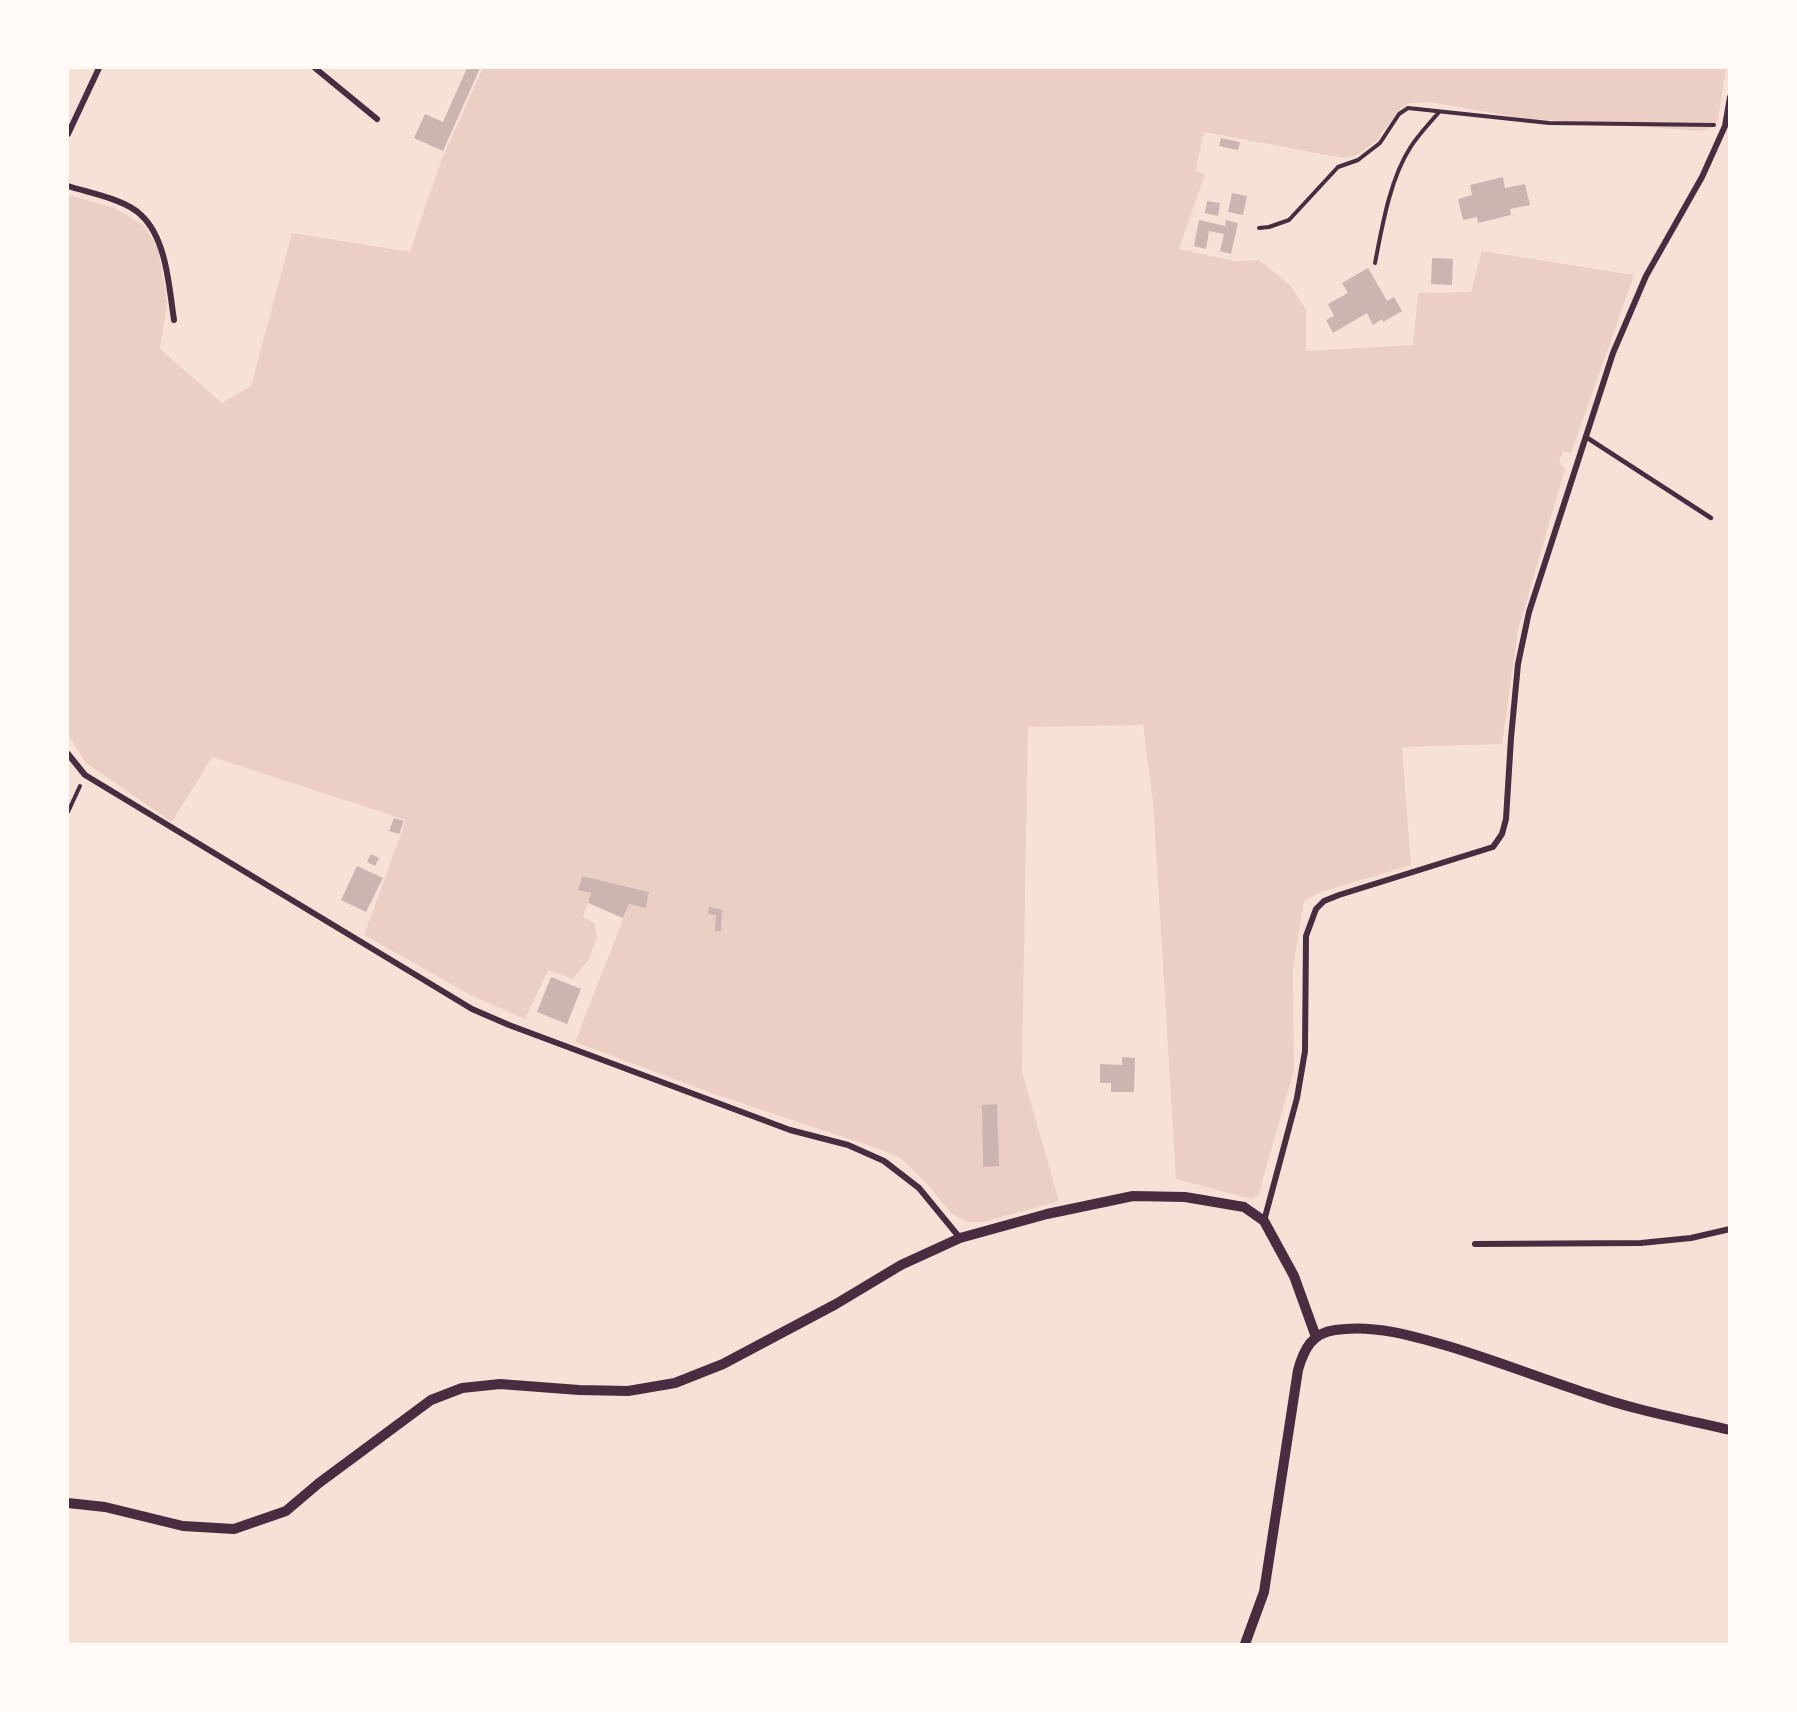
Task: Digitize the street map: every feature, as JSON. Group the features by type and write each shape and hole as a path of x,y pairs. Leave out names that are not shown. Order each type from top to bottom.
{"street":[{"path":"68,134 99,68"},
{"path":"315,68 377,119"},
{"path":"1264,1221 1297,1098 1305,1051 1306,936 1316,909 1324,901 1339,895 1492,847 1502,834 1506,819 1518,664 1529,612 1613,353 1646,276 1702,177 1725,126 1730,97"},
{"path":"68,186 118,202 141,214 158,240 167,273 174,320"},
{"path":"68,754 85,775 472,1008 509,1025 790,1130 848,1145 884,1161 919,1188 960,1238"},
{"path":"68,1503 105,1507 183,1527 234,1529 286,1511 319,1483 432,1400 462,1388 500,1384 628,1391 675,1383 723,1364 836,1304 901,1266 960,1238 1047,1214 1133,1196 1185,1197 1244,1207 1264,1221 1294,1276 1316,1337"},
{"path":"1475,1244 1641,1243 1691,1238 1730,1229"},
{"path":"1245,1644 1264,1592 1298,1370 1303,1352 1316,1337 1334,1330 1354,1329 1415,1336 1591,1395 1730,1430"}],"lane":[{"path":"1586,437 1711,518"}],"path":[{"path":"1259,228 1289,220 1338,167 1358,160 1380,143 1399,114 1408,108 1549,123 1725,126"},
{"path":"1375,263 1396,177 1409,148 1440,111"},
{"path":"68,812 85,775"}],"shaded area":[{"path":"483,68 1726,68 1718,120 1713,127 1701,131 1521,118 1430,102 1410,103 1400,109 1376,141 1357,155 1343,158 1204,132 1195,171 1205,174 1179,249 1234,261 1259,260 1291,286 1306,310 1306,351 1413,345 1418,293 1471,292 1482,251 1634,275 1571,453 1563,451 1559,462 1565,469 1518,630 1502,744 1402,747 1411,865 1318,893 1304,901 1293,969 1294,1070 1259,1193 1252,1199 1176,1179 1153,802 1143,725 1028,727 1022,1072 1059,1201 983,1222 968,1222 952,1214 929,1186 901,1158 717,1095 575,1042 629,904 646,908 649,892 582,876 578,890 591,893 583,917 594,923 597,937 589,959 573,979 548,970 525,1019 472,996 364,935 406,820 212,757 172,822 86,763 68,734 68,195 115,208 143,225 158,248 167,302 160,349 222,403 251,386 292,233 410,252 441,161"}],"building":[{"path":"467,68 480,68 443,151 414,138 425,114 443,122"},
{"path":"1221,138 1240,142 1238,150 1219,146"},
{"path":"1503,177 1505,188 1525,184 1530,205 1510,209 1511,215 1478,223 1477,217 1463,220 1458,199 1472,195 1470,185"},
{"path":"1232,193 1247,196 1243,215 1228,212"},
{"path":"1207,201 1220,203 1218,216 1205,213"},
{"path":"1199,220 1225,226 1226,220 1238,223 1231,254 1220,251 1224,234 1209,231 1206,249 1194,246"},
{"path":"1432,258 1453,259 1452,285 1431,284"},
{"path":"1368,268 1387,301 1394,297 1402,311 1373,325 1367,313 1333,333 1326,320 1334,316 1328,304 1348,293 1342,283"},
{"path":"394,818 404,821 399,834 389,831"},
{"path":"371,854 379,858 375,866 367,862"},
{"path":"357,866 383,878 366,912 341,900"},
{"path":"582,876 649,892 646,908 629,904 623,918 588,903 591,893 578,890"},
{"path":"709,907 722,910 721,931 715,931 716,915 708,914"},
{"path":"551,977 581,989 567,1024 537,1012"},
{"path":"1122,1057 1135,1058 1134,1092 1111,1092 1111,1083 1100,1083 1100,1064 1122,1065"},
{"path":"997,1104 999,1166 983,1167 982,1105"}]}
